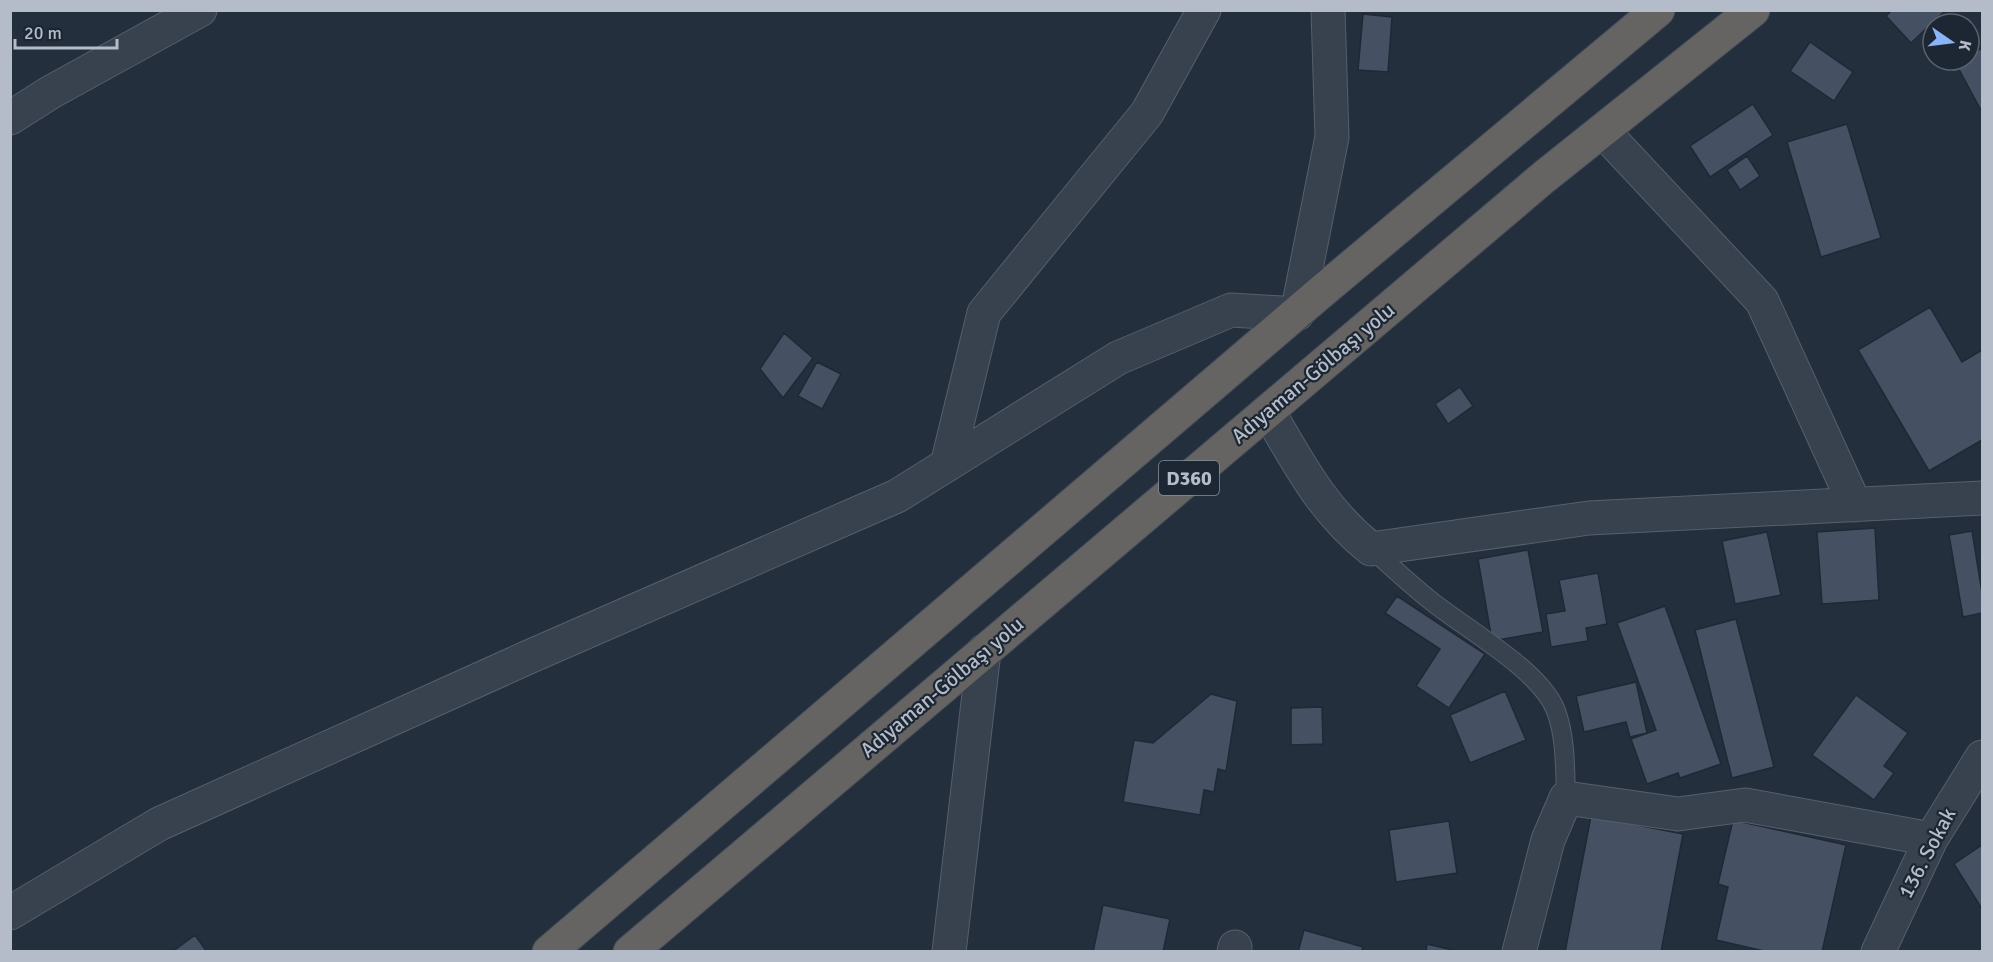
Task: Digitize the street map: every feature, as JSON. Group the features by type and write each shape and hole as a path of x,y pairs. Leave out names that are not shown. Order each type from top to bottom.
{"highway":[{"name":"D360","path":"549,951 1658,10"},
{"name":"Adıyaman-Gölbaşı yolu","path":"630,951 1268,411 1603,131 1753,10"}],"street":[{"path":"10,118 51,92 200,10"},
{"path":"947,465 984,313 1147,113 1204,10"},
{"path":"10,912 159,824 531,656 897,496 1128,354 1232,310 1297,314 1332,137 1328,10"},
{"path":"1603,131 1762,301 1855,505"},
{"path":"1268,411 1314,491 1346,528 1371,549 1589,518 1983,498"},
{"path":"949,951 984,651"},
{"name":"136. Sokak","path":"1878,951 1931,839 1983,757"},
{"path":"1519,951 1548,840 1566,798 1678,814 1744,805 1931,839"}],"lane":[{"path":"1371,549 1431,601 1485,638 1544,692 1556,711 1565,759 1566,798"}],"building":[{"path":"1892,10 1946,10 1944,12 1921,12 1921,34 1911,43 1886,16"},
{"path":"1363,14 1392,17 1388,72 1358,70"},
{"path":"1810,42 1853,72 1834,101 1790,71"},
{"path":"1981,49 1982,112 1960,72 1981,72"},
{"path":"1753,104 1773,135 1710,177 1690,146"},
{"path":"1847,124 1881,238 1821,257 1787,142"},
{"path":"1747,156 1760,176 1740,190 1727,170"},
{"path":"1930,307 1962,362 1982,350 1982,440 1929,471 1858,350"},
{"path":"784,333 813,358 783,398 760,369"},
{"path":"817,362 841,374 822,409 798,396"},
{"path":"1460,387 1473,406 1448,424 1435,404"},
{"path":"1875,528 1879,600 1822,604 1817,532"},
{"path":"1972,531 1982,593 1982,613 1963,617 1949,535"},
{"path":"1767,532 1781,595 1735,604 1722,541"},
{"path":"1528,550 1543,632 1492,641 1478,559"},
{"path":"1598,573 1607,624 1586,628 1588,641 1551,647 1546,614 1565,611 1559,580"},
{"path":"1397,596 1485,654 1449,708 1416,686 1440,649 1385,613"},
{"path":"1665,606 1721,764 1680,778 1678,773 1647,784 1631,739 1656,730 1617,623"},
{"path":"1736,619 1774,767 1732,778 1695,630"},
{"path":"1636,682 1647,733 1630,737 1626,722 1584,732 1576,696"},
{"path":"1505,691 1526,740 1470,763 1450,715"},
{"path":"1211,694 1237,701 1226,771 1218,769 1214,792 1204,790 1200,815 1123,802 1134,740 1153,743"},
{"path":"1856,695 1908,733 1884,766 1894,773 1874,800 1812,755"},
{"path":"1322,707 1323,744 1291,745 1291,708"},
{"path":"1591,816 1683,834 1661,952 1565,952"},
{"path":"1733,820 1846,845 1822,952 1768,952 1716,940 1728,887 1718,884"},
{"path":"1449,821 1457,873 1396,882 1389,830"},
{"path":"1982,845 1982,909 1954,864"},
{"path":"1103,905 1170,919 1163,952 1093,952"},
{"path":"1304,930 1363,947 1361,952 1298,952"},
{"path":"195,935 207,952 172,952"},
{"path":"1427,944 1461,952 1426,952"}]}
